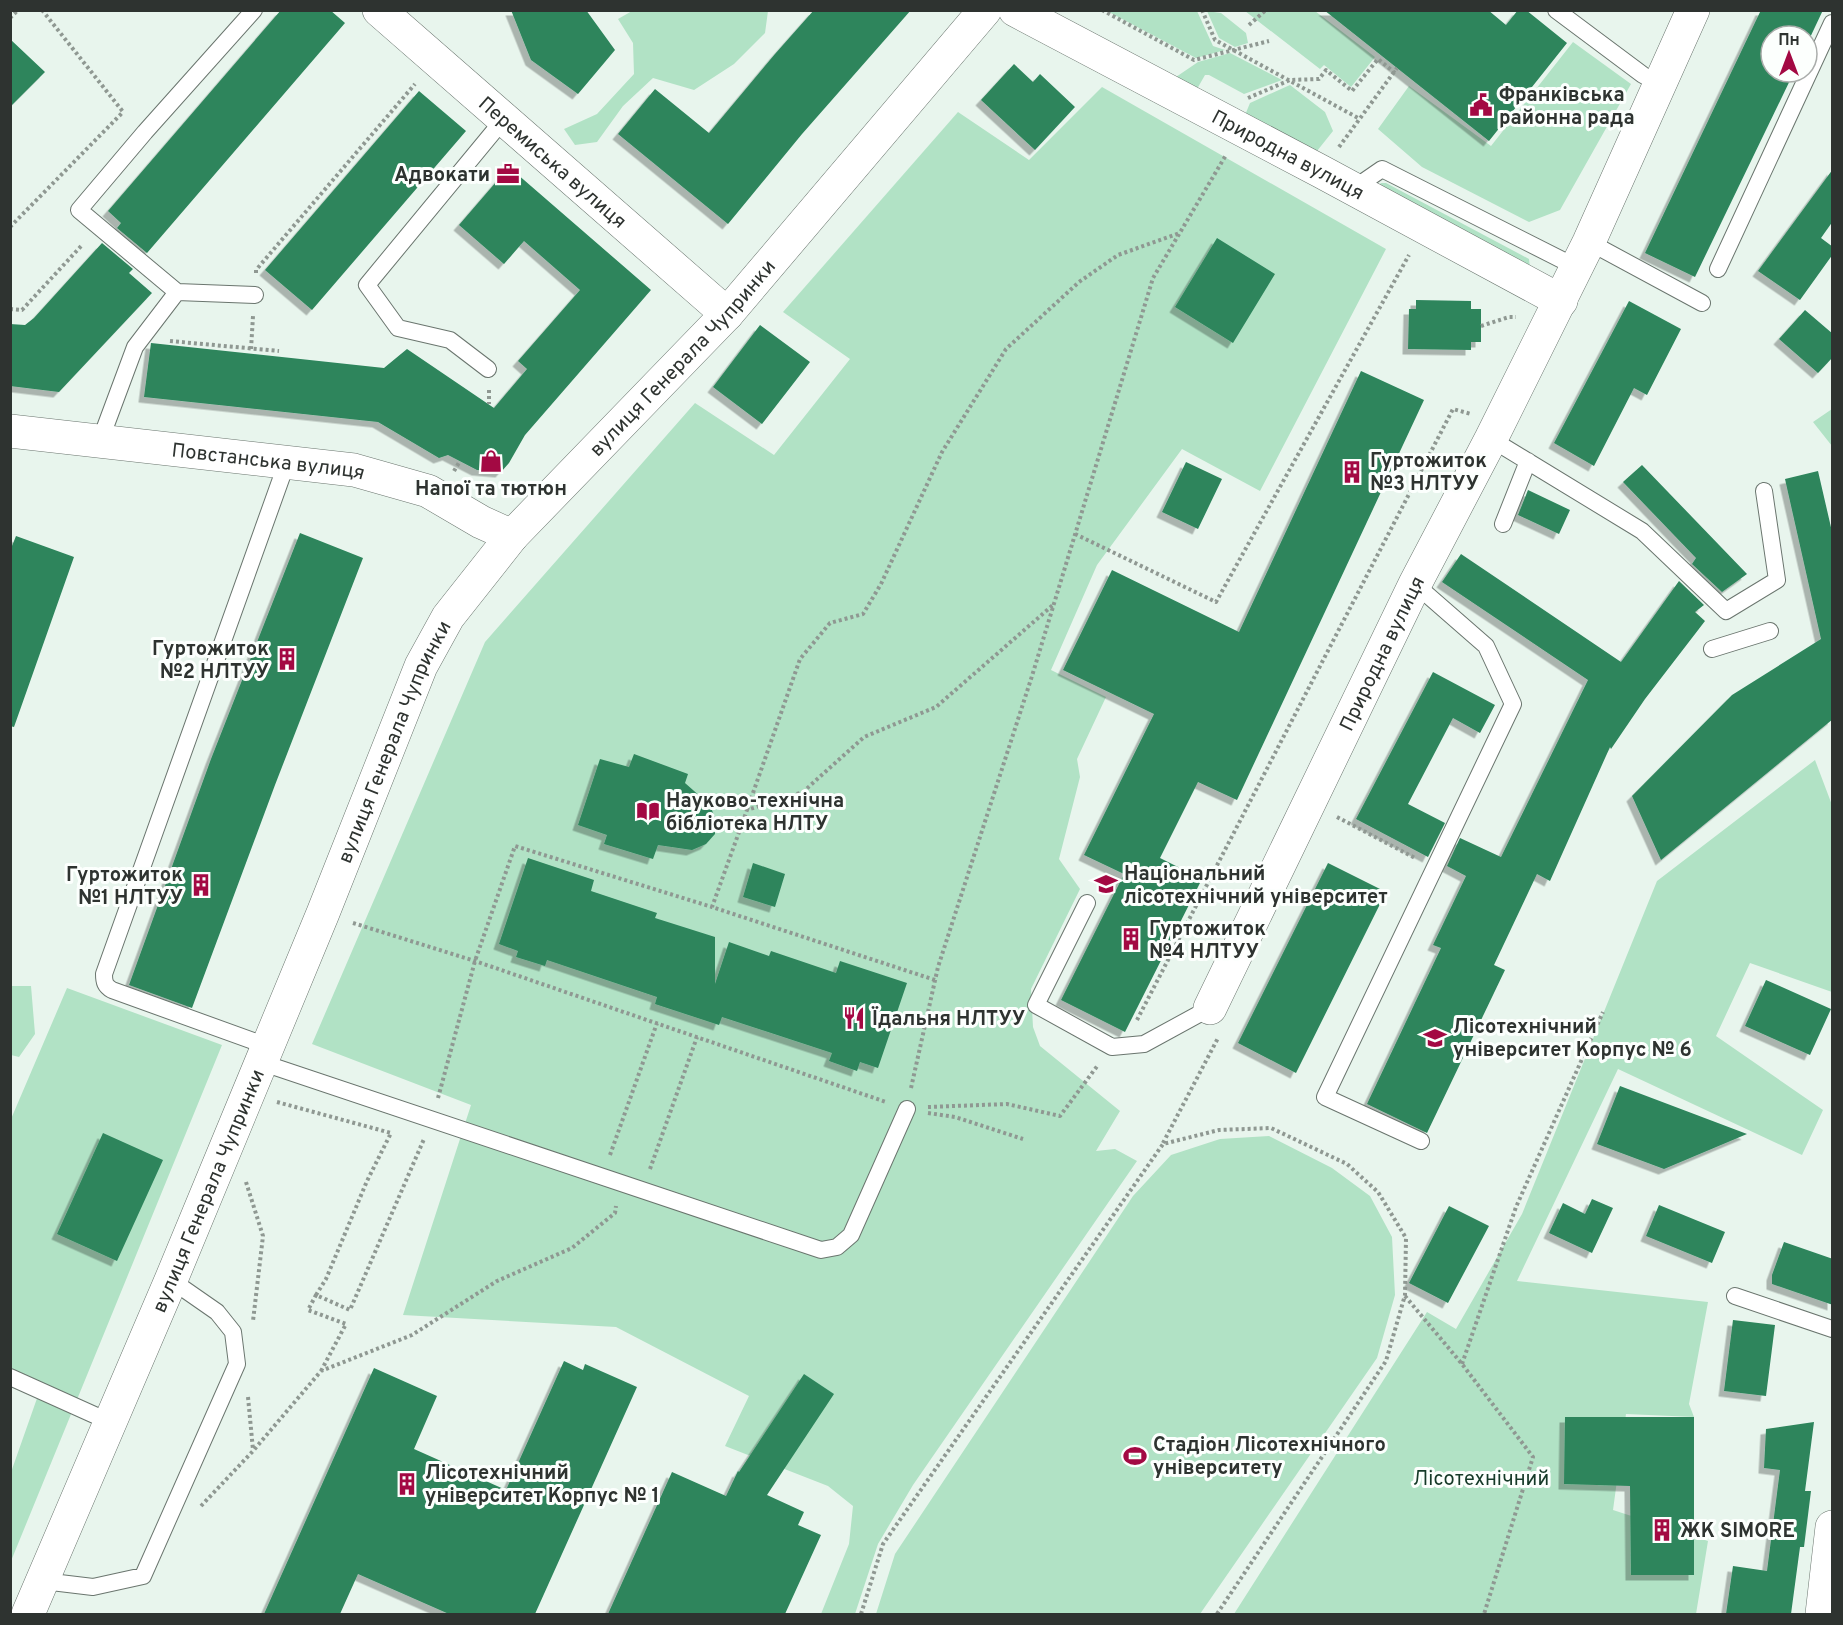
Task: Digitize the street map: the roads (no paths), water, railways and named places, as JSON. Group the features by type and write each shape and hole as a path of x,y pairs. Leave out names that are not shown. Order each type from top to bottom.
{"street":[{"name":"Перемиська вулиця","path":"379,10 727,314"},
{"name":"вулиця Генерала Чупринки","path":"28,1614 171,1280 323,913 421,666 448,617 512,536 727,314 985,10"},
{"name":"Природна вулиця","path":"1015,10 1561,300"},
{"name":"Природна вулиця","path":"1210,1008 1416,584 1561,300 1693,10"},
{"name":"Повстанська вулиця","path":"10,431 354,470 428,491 481,522 512,536"},
{"path":"1822,1614 1833,1527"}],"lane":[{"path":"254,10 79,210 177,292 255,295"},
{"path":"1556,10 1643,75 1659,84"},
{"path":"1718,269 1833,23"},
{"path":"488,369 450,340 398,328 367,285 504,119"},
{"path":"1353,189 1382,169 1702,303"},
{"path":"100,441 135,347 177,292"},
{"path":"1491,439 1642,531 1726,611 1777,580 1764,491"},
{"path":"1503,524 1528,461"},
{"path":"287,462 120,929 104,981 106,986 264,1054 431,1121 821,1250 837,1248 851,1235 906,1109"},
{"path":"1416,584 1486,646 1513,704 1325,1097 1421,1141"},
{"path":"1712,649 1770,631"},
{"path":"1086,903 1036,1005 1112,1047 1144,1044 1210,1008"},
{"path":"43,1581 93,1587 143,1576 237,1364 233,1332 217,1312 171,1280"},
{"path":"1735,1296 1833,1329"},
{"path":"10,1377 110,1422"}],"place":[{"name":"Франківська районна рада","path":"1481,105"},
{"name":"Адвокати","path":"508,174"},
{"name":"Напої та тютюн","path":"491,461"},
{"name":"Гуртожиток №3 НЛТУУ","path":"1352,472"},
{"name":"Гуртожиток №2 НЛТУУ","path":"287,659"},
{"name":"Науково-технічна бібліотека НЛТУ","path":"648,811"},
{"name":"Національний лісотехнічний університет","path":"1106,884"},
{"name":"Гуртожиток №1 НЛТУУ","path":"201,885"},
{"name":"Гуртожиток №4 НЛТУУ","path":"1131,939"},
{"name":"Їдальня НЛТУУ","path":"854,1018"},
{"name":"Лісотехнічний університет Корпус № 6","path":"1435,1038"},
{"name":"Стадіон Лісотехнічного університету","path":"1135,1456"},
{"name":"Лісотехнічний університет Корпус № 1","path":"407,1484"},
{"name":"ЖК SIMORE","path":"1662,1530"}],"park label":[{"name":"Лісотехнічний","path":"1481,1478"}]}
